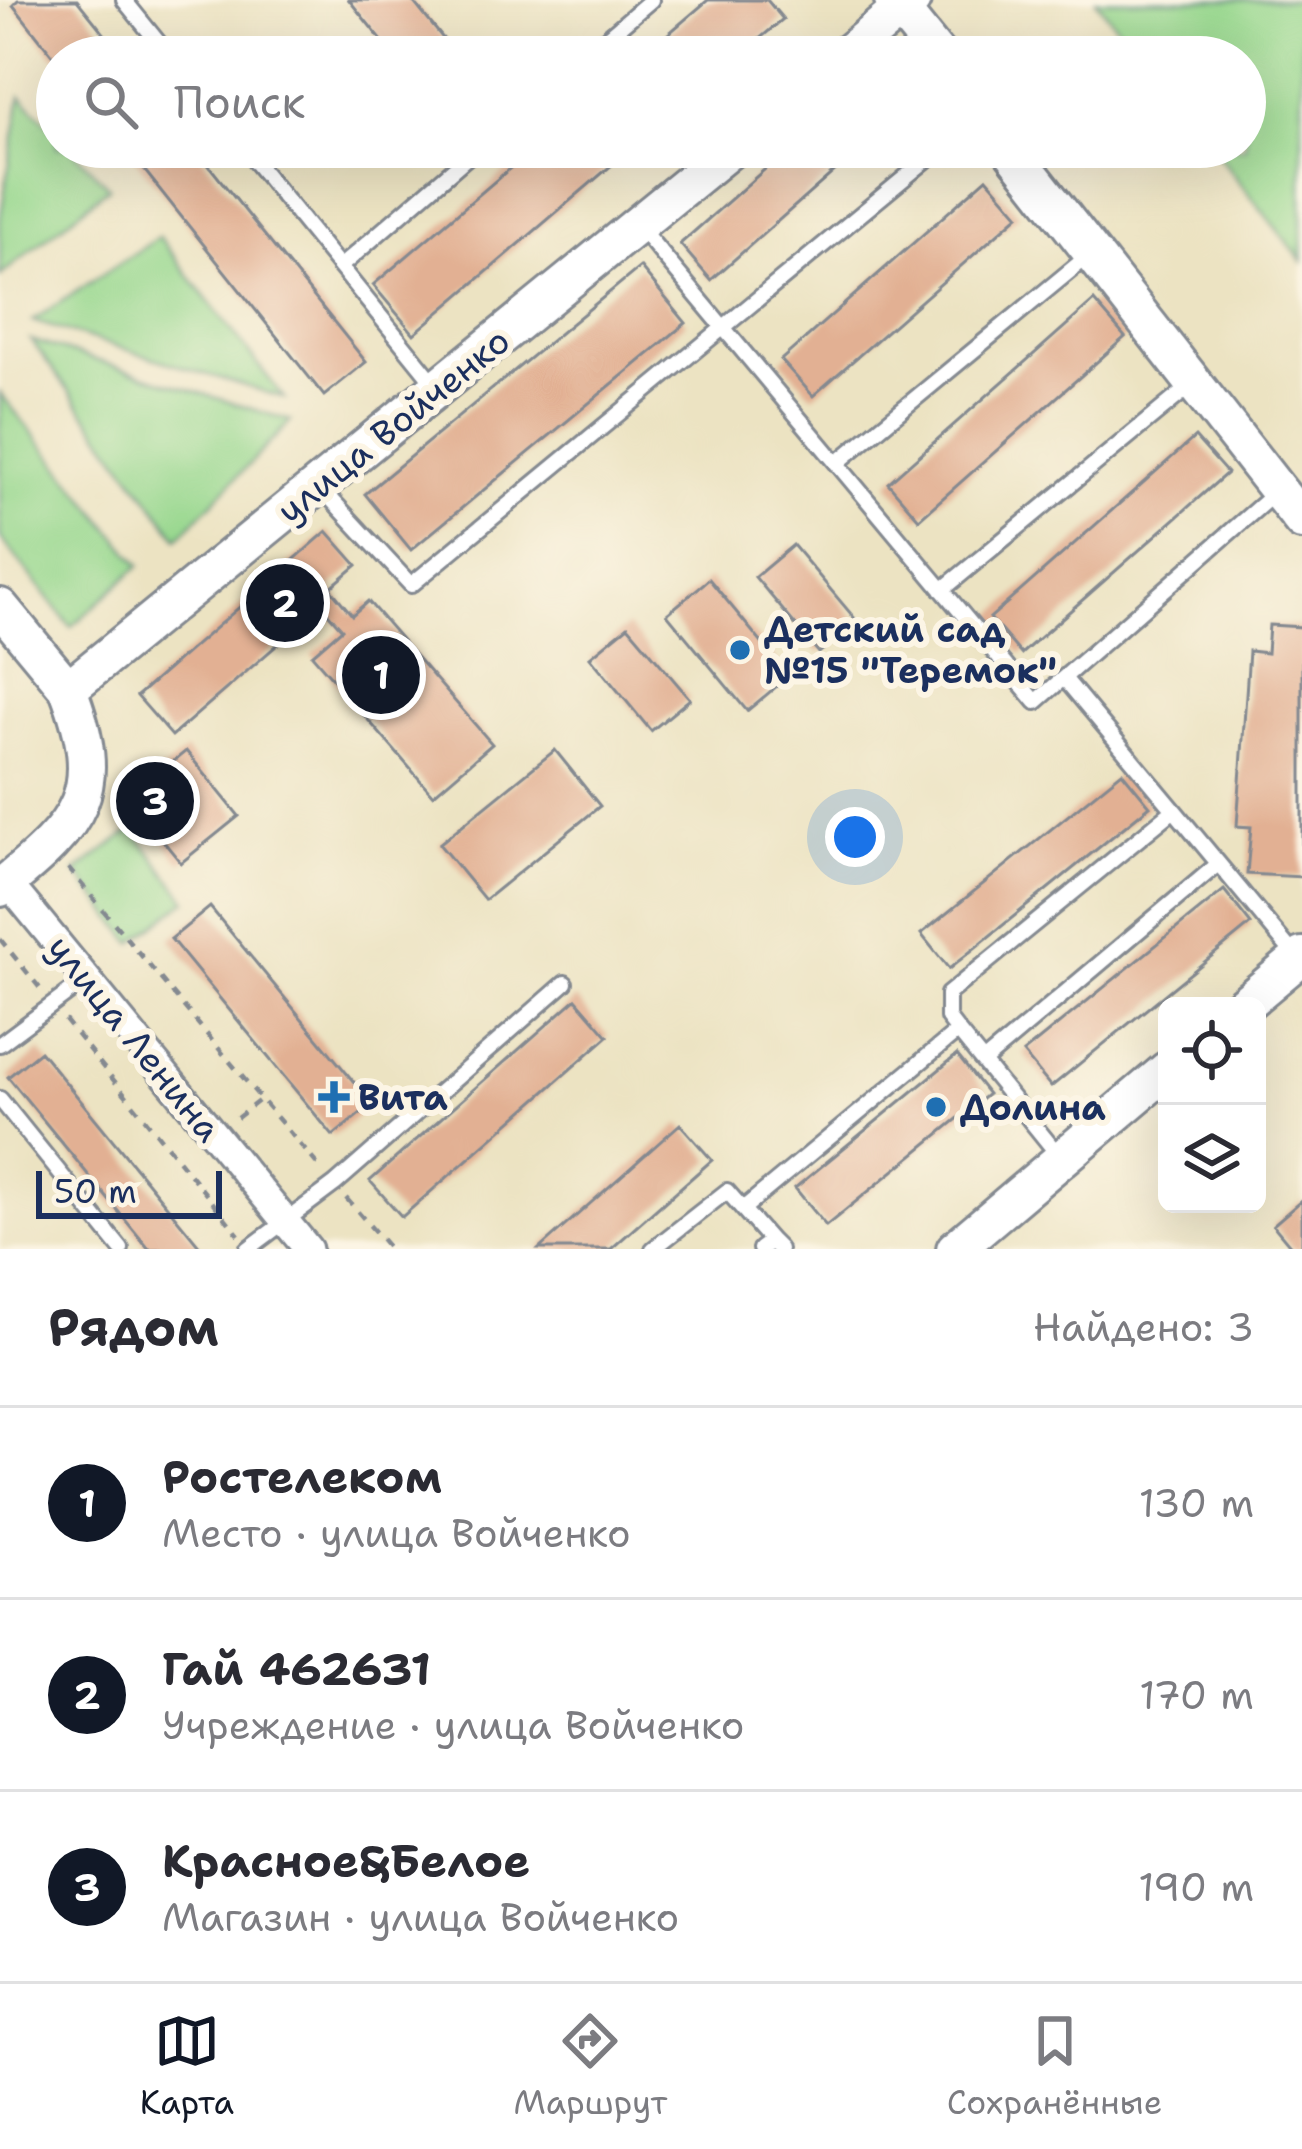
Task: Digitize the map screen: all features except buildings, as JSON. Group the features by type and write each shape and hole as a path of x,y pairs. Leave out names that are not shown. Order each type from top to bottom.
{"main road":[{"path":"866,36 902,3 925,36"},
{"name":"улица Войченко","path":"68,689 707,168"},
{"path":"1026,168 1302,521"},
{"path":"0,607 68,689 89,764 72,820 3,885"},
{"path":"1253,997 1300,957"},
{"path":"955,1249 1158,1078"}],"street":[{"name":"улица Ленина","path":"3,885 308,1249"}],"lane":[{"path":"124,0 153,36"},
{"path":"609,36 651,0"},
{"path":"260,168 438,388"},
{"path":"340,267 455,168"},
{"path":"318,485 411,586 917,168"},
{"path":"638,225 1036,702 1278,490"},
{"path":"837,463 1092,252"},
{"path":"942,590 1194,382"},
{"path":"1064,678 1300,957"},
{"path":"1062,1159 948,1018 948,994 1174,810"},
{"path":"983,1062 1218,863"},
{"path":"0,1044 87,980"},
{"path":"249,1249 335,1184 566,983"},
{"path":"744,1208 958,1031"},
{"path":"0,1099 122,1249"},
{"path":"653,1249 727,1191 770,1246"}],"path":[{"path":"48,843 390,1249"},
{"path":"0,939 249,1249"},
{"path":"215,1136 261,1099"}],"green space":[{"path":"1096,0 1302,0 1302,261 1229,168 1266,168 1266,36 1124,36"},
{"path":"21,96 36,111 36,168 90,168 109,187 0,276 0,219"},
{"path":"159,237 284,398 32,321"},
{"path":"31,340 291,421 178,538"},
{"path":"0,393 140,565 71,627 0,537"},
{"path":"133,829 187,900 133,943 76,872"}],"place":[{"name":"Гай 462631","path":"285,603"},
{"name":"Детский сад №15 \"Теремок\"","path":"740,650"},
{"name":"Ростелеком","path":"381,675"},
{"name":"Красное&Белое","path":"155,801"},
{"name":"Вита","path":"334,1097"},
{"name":"Долина","path":"936,1107"}]}
